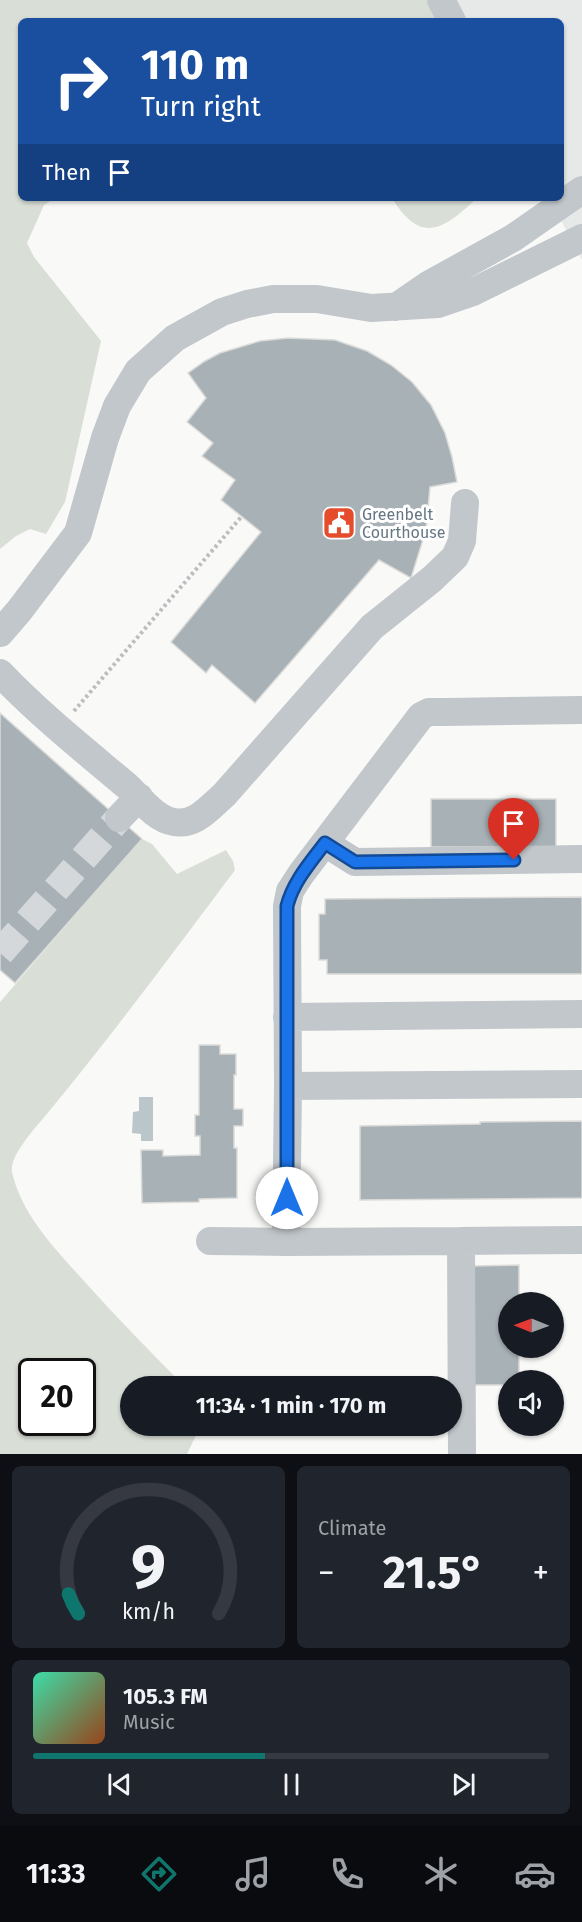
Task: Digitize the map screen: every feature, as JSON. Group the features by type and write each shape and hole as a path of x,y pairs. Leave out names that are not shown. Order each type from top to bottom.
{"street":[{"path":"441,0 450,18"},
{"path":"564,198 582,190"},
{"path":"0,633 78,533 105,438 117,406 138,371 164,347 199,323 222,312 273,299 317,299 371,308 396,307 438,304 462,297 579,247 552,204 513,238 428,285 396,307"},
{"path":"0,673 58,730 154,812 176,823 198,818 224,795 372,627 432,579 455,557 462,541 465,503"},
{"path":"286,1242 287,906 290,891 421,716 429,712 582,710"},
{"path":"119,818 139,797"},
{"path":"325,843 355,862 582,859"},
{"path":"287,1017 582,1014"},
{"path":"288,1086 582,1084"},
{"path":"210,1241 582,1240"},
{"path":"461,1241 462,1454"}],"path":[{"path":"58,730 242,516"}],"shaded area":[{"path":"0,0 441,0 450,18 18,18 18,201 50,201 44,205 27,243 34,257 101,341 65,502 46,534 30,529 16,536 0,549"},
{"path":"441,0 582,0 582,260 551,201 564,201 564,18 450,18"},
{"path":"394,201 474,201 453,218 433,228 423,227 413,222"},
{"path":"142,839 152,844 177,874 226,850 233,861 235,870 71,1085 30,1134 12,1165 12,1172 23,1202 41,1231 62,1257 174,1376 120,1376 120,1436 196,1436 187,1454 0,1454 0,1002"},
{"path":"139,1097 153,1097 153,1141 141,1141 141,1134 132,1133 133,1112 139,1111"}],"building":[{"name":"Greenbelt Courthouse","path":"288,338 335,340 367,351 391,365 412,382 431,405 445,433 457,482 430,487 426,530 411,578 379,560 255,703 212,665 206,673 171,642 261,532 221,500 235,480 202,456 213,443 187,422 206,398 188,373 220,353 260,341"},
{"path":"0,713 142,839 15,983 0,970"},
{"path":"431,799 556,799 556,847 431,847"},
{"path":"582,897 582,974 327,974 327,960 319,960 319,914 325,914 325,899"},
{"path":"199,1045 220,1045 220,1054 236,1054 234,1109 243,1109 243,1126 234,1126 234,1148 237,1148 237,1198 199,1199 199,1202 142,1203 141,1150 163,1150 163,1156 200,1155 200,1136 195,1136 195,1115 199,1115"},
{"path":"582,1121 582,1198 360,1200 360,1126"},
{"path":"519,1265 519,1292 498,1292 498,1358 519,1358 519,1370 498,1370 498,1385 474,1385 474,1266"}],"tunnel":[{"path":"0,953 119,818"}],"place":[{"name":"Greenbelt Courthouse","path":"339,523"}],"route":[{"path":"287,1198 287,906 290,891 301,874 325,843 355,862 514,860"}]}
